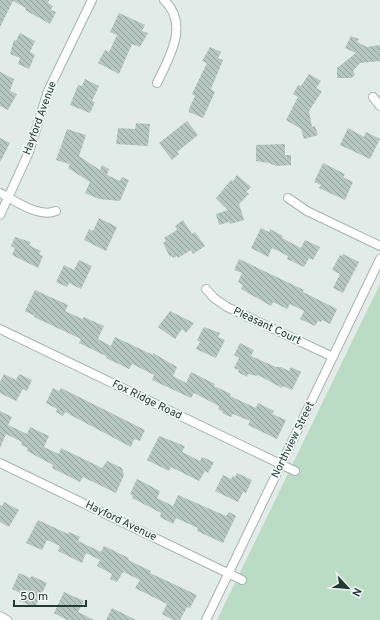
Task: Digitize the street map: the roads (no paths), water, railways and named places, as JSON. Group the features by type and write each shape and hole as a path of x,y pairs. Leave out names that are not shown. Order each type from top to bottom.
{"street":[{"name":"Hayford Avenue","path":"0,215 29,152 48,91 92,0"},
{"path":"157,83 174,46 177,31 175,16 164,0"},
{"path":"373,97 380,106"},
{"path":"0,193 37,211 48,214 56,211"},
{"path":"288,198 307,211 380,246"},
{"name":"Northview Street","path":"206,620 380,259"},
{"name":"Pleasant Court","path":"206,288 214,298 227,307 333,357"},
{"name":"Fox Ridge Road","path":"0,328 294,471"},
{"name":"Hayford Avenue","path":"0,463 242,580"},
{"path":"0,616 8,620"}]}
